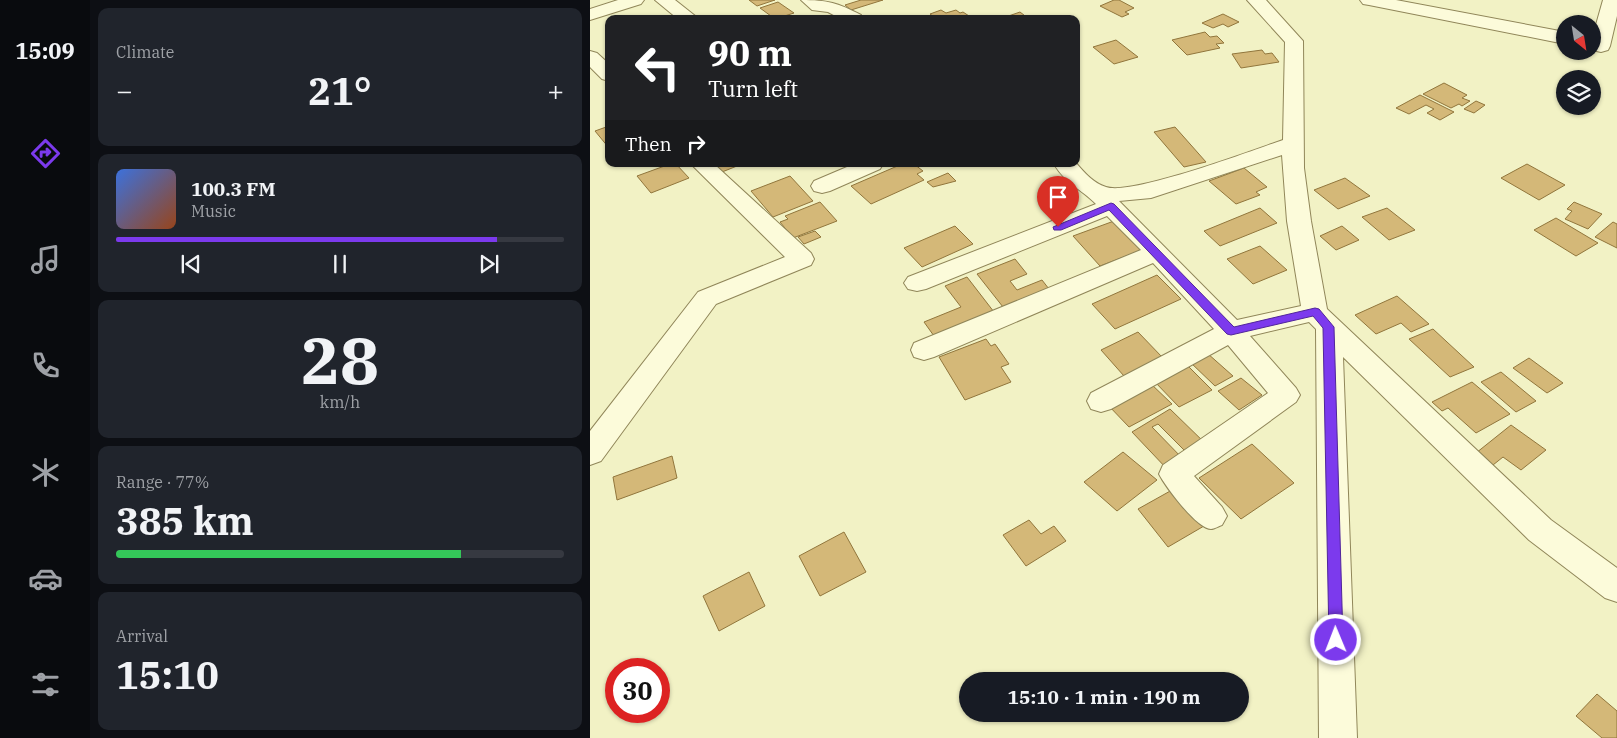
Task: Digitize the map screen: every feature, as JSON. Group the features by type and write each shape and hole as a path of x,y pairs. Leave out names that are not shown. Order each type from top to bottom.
{"street":[{"path":"591,14 635,0"},
{"path":"664,0 685,15"},
{"path":"810,0 818,6 832,7 847,15"},
{"path":"1256,0 1294,41 1293,168 1299,221 1322,320 1338,738"},
{"path":"1368,0 1556,36"},
{"path":"1604,47 1612,0"},
{"path":"590,57 605,71"},
{"path":"917,283 1104,199 1107,195 1143,193 1293,144"},
{"path":"590,453 707,298 802,259 705,167"},
{"path":"822,186 865,167"},
{"path":"1068,167 1082,183 1104,199 1157,252 1286,395 1174,474 1211,516"},
{"path":"924,350 1157,252"},
{"path":"1101,401 1231,332 1322,320"},
{"path":"1322,320 1540,530 1617,587"}],"building":[{"path":"749,0 775,0 757,6"},
{"path":"861,0 883,0 851,10 845,5"},
{"path":"1114,0 1119,0 1134,8 1125,12 1129,14 1122,17 1100,6"},
{"path":"778,2 794,13 770,15 760,8"},
{"path":"941,10 946,13 956,10 968,15 931,15 930,14"},
{"path":"1020,12 1024,15 1011,15"},
{"path":"1223,14 1239,22 1228,27 1223,24 1213,28 1202,23"},
{"path":"1205,32 1210,37 1217,36 1224,43 1216,44 1220,48 1187,55 1172,40"},
{"path":"1116,40 1138,57 1114,64 1093,47"},
{"path":"1262,50 1265,54 1272,53 1279,62 1241,68 1232,54"},
{"path":"1444,83 1467,95 1462,98 1470,101 1462,106 1459,104 1451,108 1423,94"},
{"path":"1420,95 1454,112 1440,120 1427,113 1434,109 1426,105 1409,114 1396,108"},
{"path":"1476,101 1485,105 1474,113 1464,109"},
{"path":"605,127 605,143 595,131"},
{"path":"1175,127 1206,162 1184,167 1154,132"},
{"path":"1527,164 1565,185 1539,200 1501,178"},
{"path":"662,167 679,167 689,178 651,193 637,176"},
{"path":"716,167 734,167 722,172"},
{"path":"895,167 918,167 923,171 917,174 924,180 871,204 851,186"},
{"path":"1244,168 1267,187 1256,192 1260,195 1236,204 1209,181"},
{"path":"948,173 956,181 933,187 927,182"},
{"path":"790,176 813,201 773,217 751,191"},
{"path":"1345,178 1370,196 1338,209 1314,190"},
{"path":"820,202 837,221 793,238 780,222 788,219 785,216"},
{"path":"1574,202 1602,214 1588,229 1565,219 1572,211 1567,209"},
{"path":"1260,208 1277,223 1220,246 1204,231"},
{"path":"1387,208 1415,230 1389,240 1362,217"},
{"path":"1556,218 1598,243 1576,256 1534,230"},
{"path":"1114,221 1142,250 1100,266 1073,236"},
{"path":"1613,222 1617,224 1617,248 1595,237"},
{"path":"955,226 973,244 922,267 904,248"},
{"path":"1342,226 1359,240 1336,250 1320,236"},
{"path":"815,231 821,237 804,244 798,237"},
{"path":"1260,246 1287,270 1253,284 1227,259"},
{"path":"1015,259 1027,274 1010,281 1017,290 1042,280 1049,289 1003,307 977,274"},
{"path":"1157,275 1181,299 1115,329 1092,304"},
{"path":"967,277 994,312 934,336 924,322 961,307 945,286"},
{"path":"1397,296 1429,324 1411,332 1401,323 1376,334 1355,315"},
{"path":"1433,329 1474,367 1450,377 1409,339"},
{"path":"1138,332 1162,357 1124,376 1101,350"},
{"path":"986,339 991,346 995,344 1009,364 1001,367 1011,382 965,400 939,357"},
{"path":"1207,353 1233,376 1215,386 1190,362"},
{"path":"1529,358 1563,383 1547,393 1513,368"},
{"path":"1186,364 1212,390 1179,407 1154,381"},
{"path":"1501,372 1536,401 1516,412 1481,382"},
{"path":"1241,378 1262,395 1239,410 1218,391"},
{"path":"1149,382 1172,404 1129,427 1107,404"},
{"path":"1472,382 1510,414 1476,433 1448,408 1442,411 1432,402"},
{"path":"1170,409 1208,446 1190,456 1158,424 1152,427 1184,460 1168,470 1132,432"},
{"path":"1511,425 1546,450 1521,470 1503,457 1493,465 1476,453"},
{"path":"1252,444 1294,483 1241,519 1199,478"},
{"path":"1123,452 1157,480 1117,511 1084,482"},
{"path":"672,456 677,478 617,500 613,477"},
{"path":"1172,490 1204,526 1168,547 1138,509"},
{"path":"1029,520 1041,534 1054,526 1066,541 1026,566 1003,535"},
{"path":"844,532 866,572 820,596 799,556"},
{"path":"749,572 765,606 719,631 703,596"},
{"path":"1597,694 1617,711 1617,738 1602,738 1576,716"}],"route":[{"path":"1058,227 1111,206 1157,252 1231,332 1315,312 1329,327 1336,640"}]}
